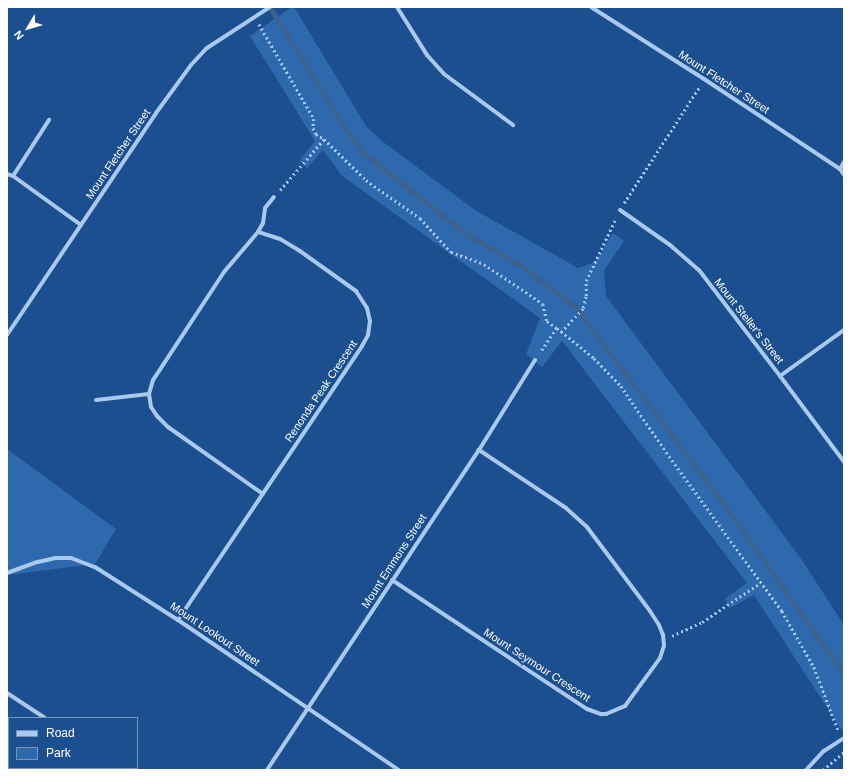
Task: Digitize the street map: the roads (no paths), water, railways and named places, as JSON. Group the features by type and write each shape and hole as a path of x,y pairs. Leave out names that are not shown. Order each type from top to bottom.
{"street":[{"name":"Mount Fletcher Street","path":"7,335 156,113 191,65 207,48 270,7"},
{"path":"397,7 427,55 444,74 513,125"},
{"name":"Mount Fletcher Street","path":"592,7 840,169 844,175"},
{"path":"13,176 49,120"},
{"path":"840,169 844,162"},
{"path":"7,174 13,176 81,225"},
{"path":"263,494 168,427 157,416 151,407 149,394 153,380 224,272 258,232 263,223 265,208 274,197"},
{"name":"Mount Steller's Street","path":"620,210 670,245 699,270 844,462"},
{"name":"Renonda Peak Crescent","path":"178,620 368,335 370,321 367,308 356,291 300,251 280,240 258,232"},
{"path":"780,376 844,330"},
{"name":"Mount Emmons Street","path":"267,770 479,450 535,360"},
{"path":"96,400 149,394"},
{"name":"Mount Seymour Crescent","path":"392,580 587,709 601,714 606,714 625,706 660,658 664,646 659,625 578,517 479,450"},
{"name":"Mount Lookout Street","path":"7,573 38,562 56,558 71,558 83,561 178,620 399,770"},
{"path":"7,693 43,717"},
{"path":"806,770 819,755 843,738"}],"waterway":[{"path":"270,7 346,129 364,153 464,232 523,267 575,306 722,501 844,674"}]}
